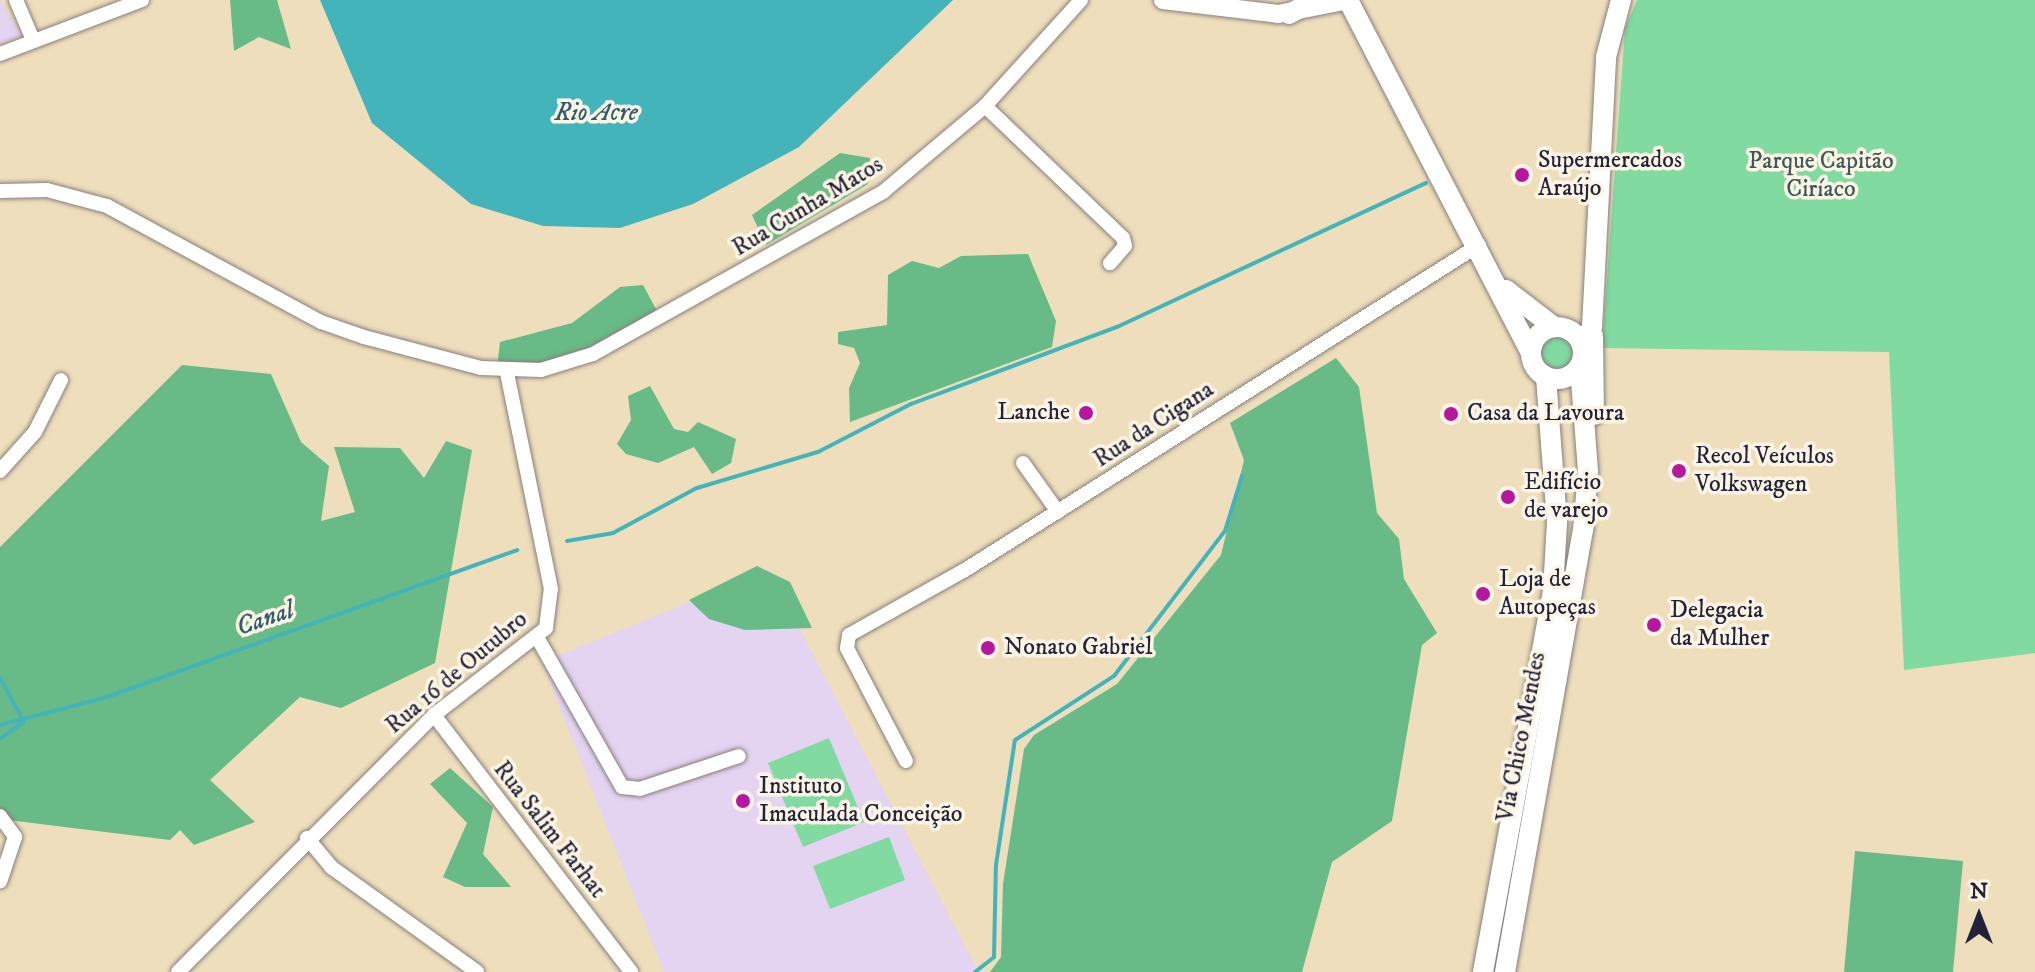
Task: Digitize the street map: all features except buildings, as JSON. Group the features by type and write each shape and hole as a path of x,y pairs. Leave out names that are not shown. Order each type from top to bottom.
{"main road":[{"path":"1289,14 1315,0"},
{"path":"1348,0 1479,245 1530,351 1546,377 1567,378 1581,356 1559,327 1499,285"},
{"name":"Via Chico Mendes","path":"1505,972 1565,650 1588,471 1581,356 1592,327 1606,57 1621,0"},
{"path":"1530,351 1537,335 1578,324 1593,303"},
{"path":"1588,471 1592,327"},
{"name":"Via Chico Mendes","path":"1483,972 1553,590 1557,523 1546,377"}],"street":[{"path":"16,0 33,40"},
{"path":"0,54 142,0"},
{"name":"Rua Cunha Matos","path":"507,372 593,354 816,234 883,192 985,106 1081,0"},
{"path":"1163,0 1289,14 1348,0"},
{"path":"985,106 1123,238 1125,246 1110,263"},
{"path":"0,191 47,190 107,206 321,322 507,372"},
{"name":"Rua da Cigana","path":"906,761 847,648 849,635 1058,512 1479,245"},
{"name":"Rua 16 de Outubro","path":"178,972 307,838 434,715 538,639 552,600 507,372"},
{"path":"0,471 35,432 61,380"},
{"path":"1023,463 1058,512"},
{"path":"538,639 622,787 640,789 739,756"},
{"name":"Rua Salim Farhat","path":"434,715 631,972"},
{"path":"0,816 15,837 0,882"},
{"path":"307,838 331,867 477,972"}],"shaded area":[{"path":"0,0 22,36 0,44"},
{"name":"Instituto Imaculada Conceição","path":"769,570 977,969 971,972 664,972 542,662"}],"green space":[{"path":"230,0 277,0 291,49 259,37 234,51"},
{"name":"Parque Capitão Ciríaco","path":"1637,0 2035,0 2035,653 1904,670 1889,352 1602,348 1625,28"},
{"path":"840,153 870,158 868,184 766,245 752,215"},
{"path":"1028,254 1056,321 1052,347 850,422 849,388 860,363 854,348 838,344 838,332 887,325 888,275 912,261 939,268 961,256"},
{"path":"643,285 657,311 571,359 497,367 500,342 572,323 620,287"},
{"path":"1557,332 1571,338 1577,352 1571,366 1557,372 1543,366 1537,352 1543,338"},
{"path":"1336,358 1359,387 1377,513 1399,539 1404,579 1437,633 1422,645 1392,821 1332,862 1302,972 990,972 1001,957 1003,884 1024,749 1034,735 1117,684 1221,555 1244,460 1230,423"},
{"path":"182,365 271,374 301,442 329,466 321,521 355,512 334,447 400,448 424,478 446,441 472,450 435,663 341,708 300,697 210,780 255,822 194,845 180,830 170,840 0,819 0,547"},
{"path":"650,386 674,429 688,432 698,422 736,439 731,463 712,474 694,447 658,463 626,454 617,444 631,420 628,396"},
{"path":"757,566 790,582 812,628 745,630 709,619 689,600"},
{"path":"829,738 864,822 803,847 768,763"},
{"path":"450,768 493,807 483,854 511,887 465,887 443,877 467,823 430,784"},
{"path":"889,837 905,880 830,909 813,866"},
{"path":"1855,851 1963,861 1953,972 1844,972"}],"water":[{"name":"Rio Acre","path":"320,0 953,0 799,147 693,204 620,228 543,226 471,204 372,123"}],"waterway":[{"path":"567,541 613,533 697,488 818,452 911,404 1117,327 1426,183"},
{"path":"975,972 994,957 996,865 1015,740 1114,676 1225,531 1242,476"},
{"name":"Canal","path":"0,725 104,698 517,550"},
{"name":"Canal","path":"0,678 24,722 0,739"}],"place":[{"name":"Supermercados Araújo","path":"1522,175"},
{"name":"Lanche","path":"1086,413"},
{"name":"Casa da Lavoura","path":"1451,414"},
{"name":"Recol Veículos Volkswagen","path":"1679,471"},
{"name":"Edifício de varejo","path":"1508,497"},
{"name":"Loja de Autopeças","path":"1483,594"},
{"name":"Delegacia da Mulher","path":"1654,625"},
{"name":"Nonato Gabriel","path":"988,648"},
{"name":"Instituto Imaculada Conceição","path":"743,801"}]}
